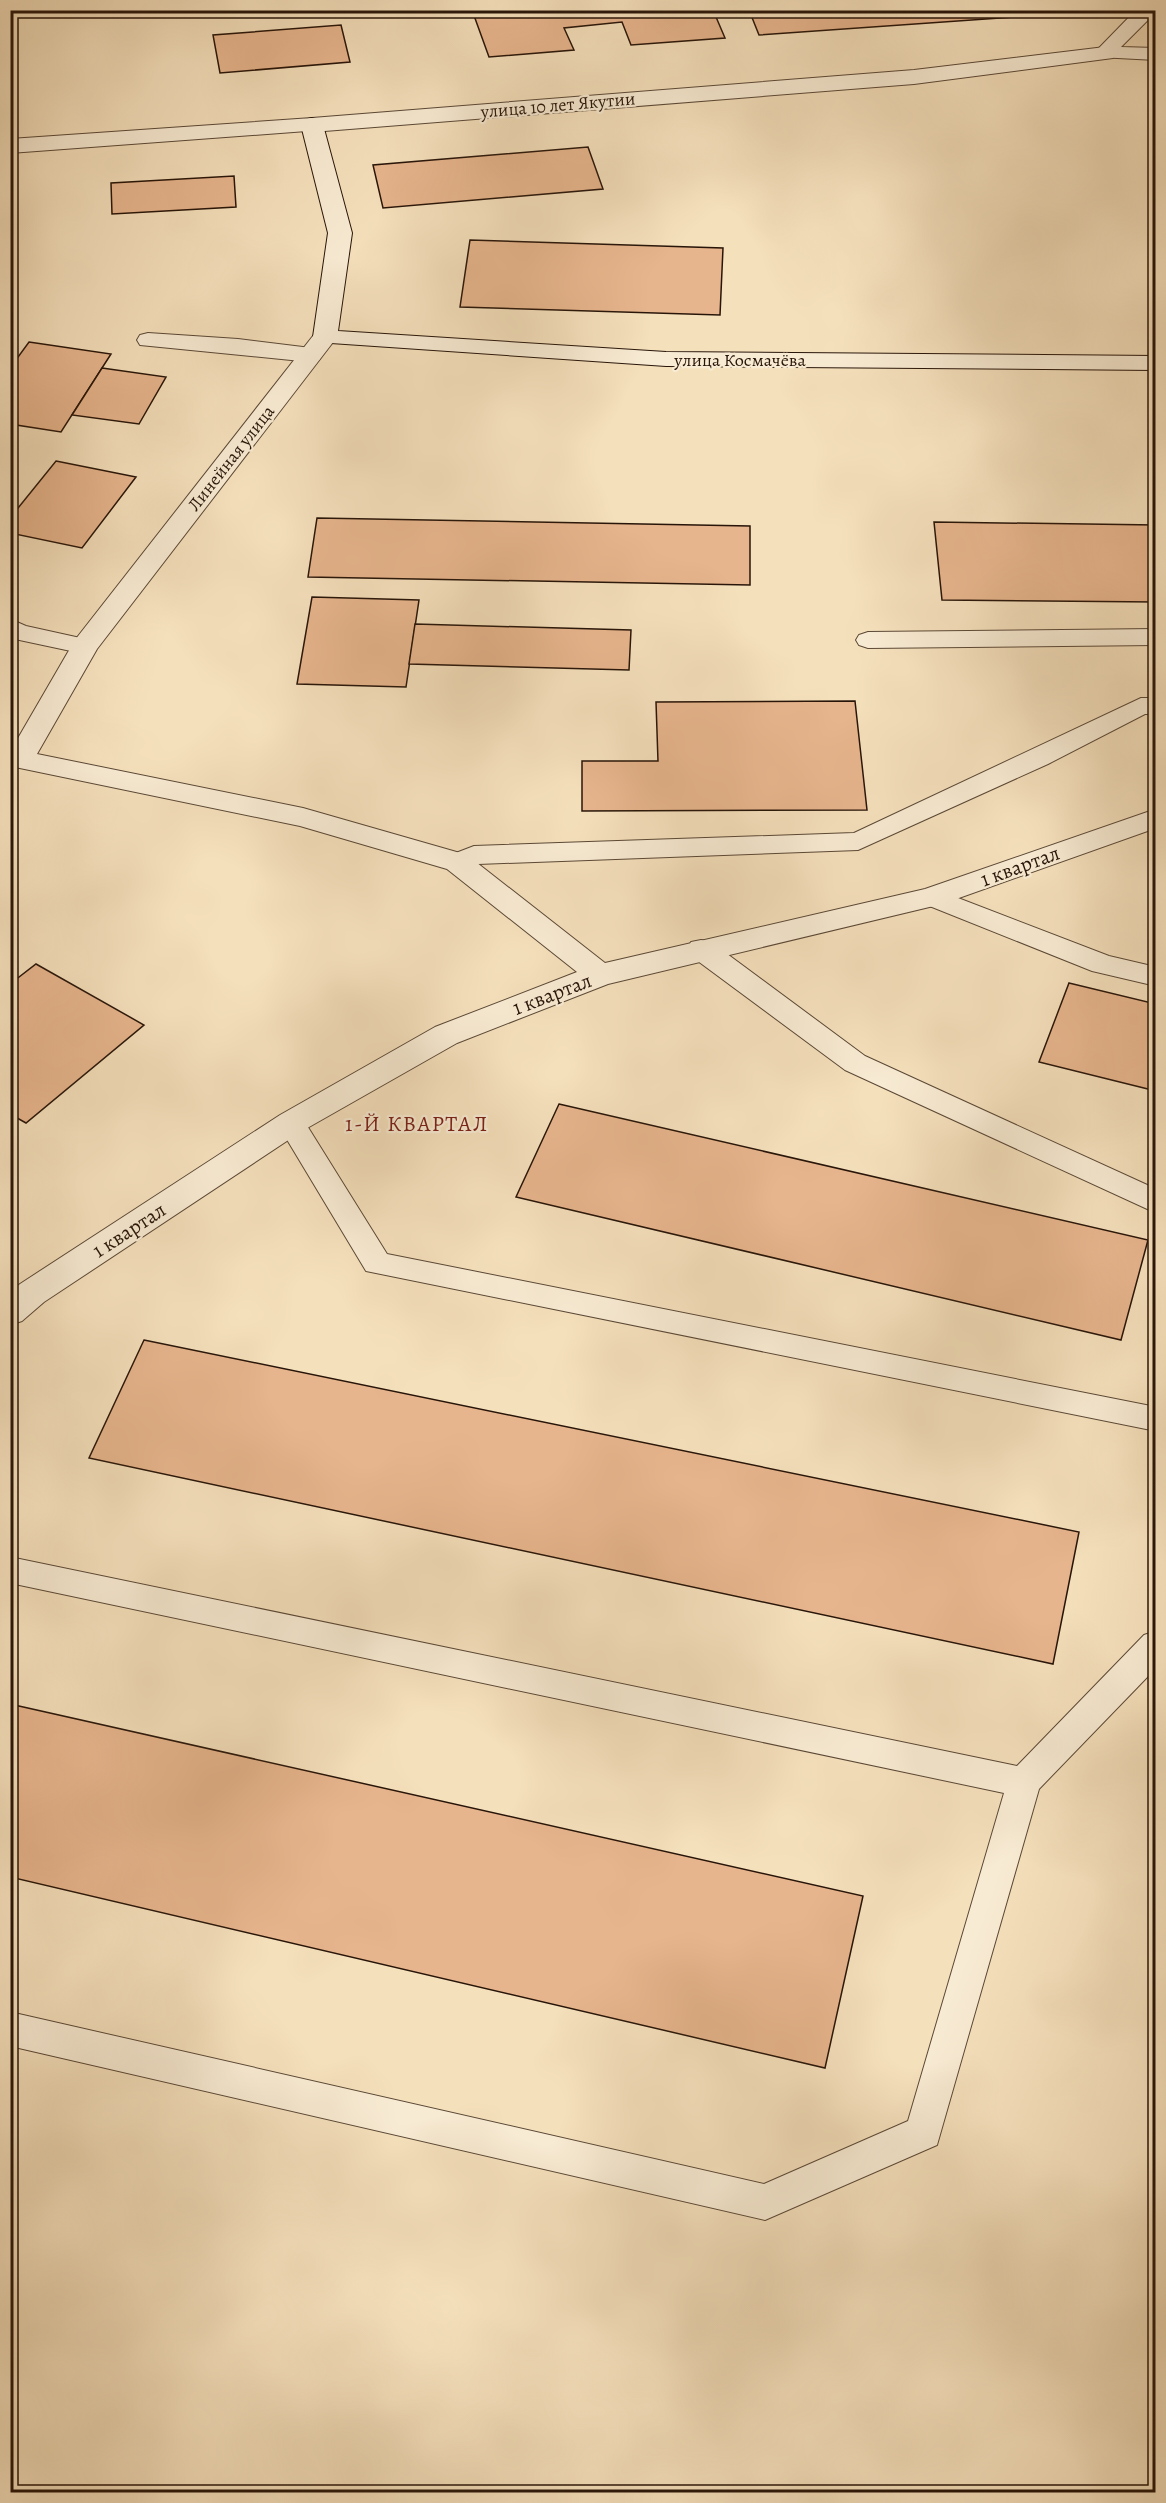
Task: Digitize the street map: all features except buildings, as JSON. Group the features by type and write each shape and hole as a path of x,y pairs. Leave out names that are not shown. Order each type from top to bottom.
{"street":[{"name":"улица 10 лет Якутии","path":"10,146 914,78 1105,53"},
{"name":"Линейная улица","path":"15,760 85,646 318,346 340,234 312,125"},
{"name":"улица Космачёва","path":"318,346 666,359 1155,363"},
{"path":"15,760 303,817 458,862 600,975"},
{"name":"1 квартал","path":"10,1311 32,1293 291,1123 446,1035 600,975 701,949 932,897 1155,818"}],"lane":[{"path":"1105,53 1147,10"},
{"path":"1105,53 1155,54"},
{"path":"148,340 318,346"},
{"path":"10,626 18,632 85,646"},
{"path":"868,640 1155,637"},
{"path":"458,862 474,855 858,842 1039,759 1141,706 1155,706"},
{"path":"932,897 1102,964 1155,977"},
{"path":"701,949 855,1063 1155,1202"},
{"path":"291,1123 377,1263 1155,1419"},
{"path":"10,1570 1024,1782"},
{"path":"10,2029 765,2202 924,2133 1024,1782 1155,1645"}],"district":[{"name":"1-Й КВАРТАЛ","path":"417,1124"}]}
